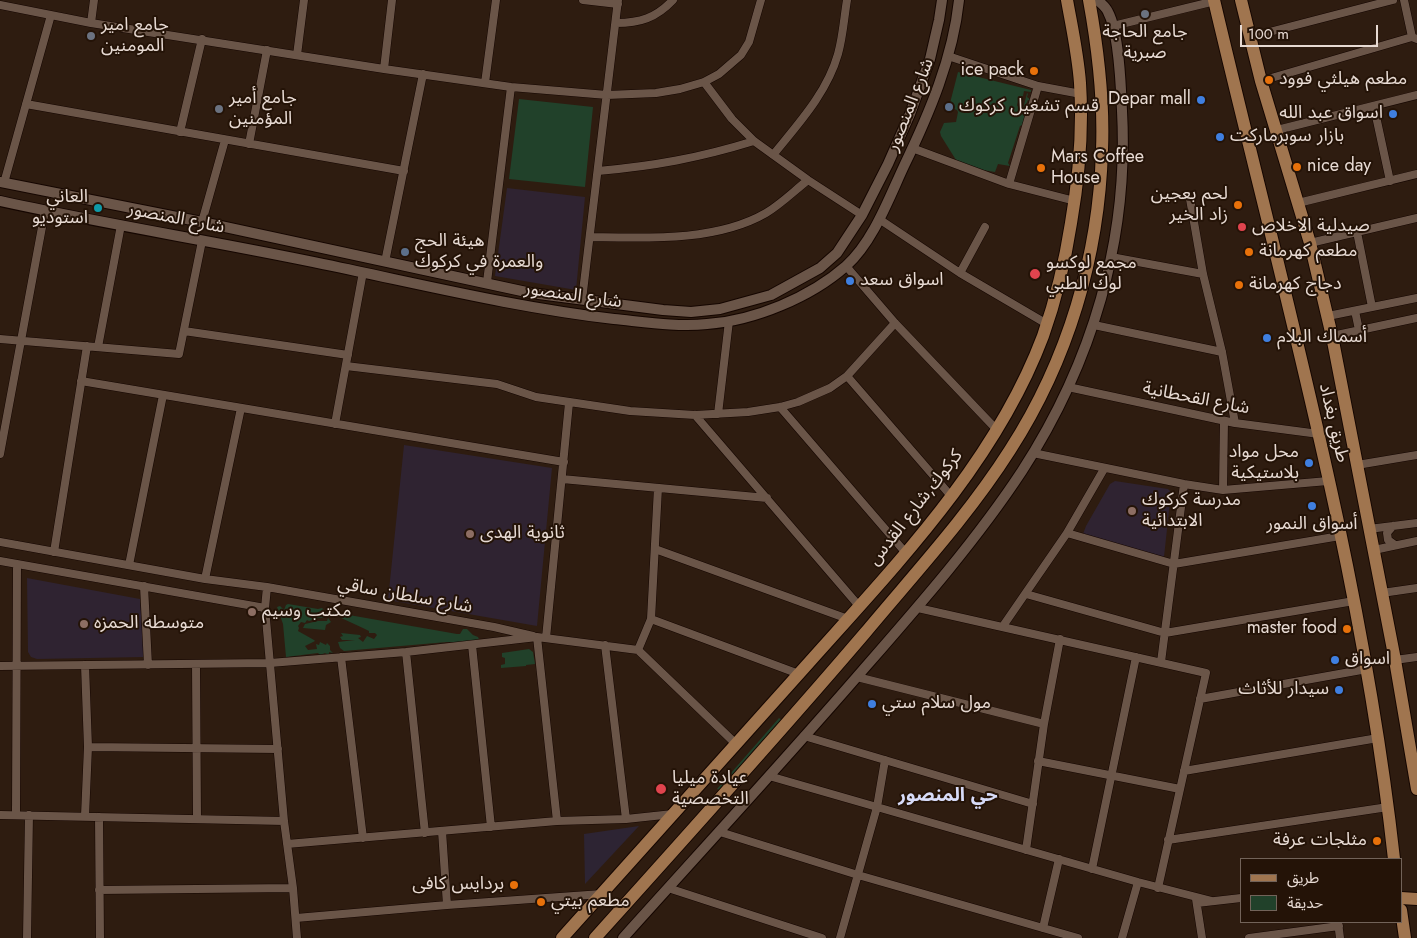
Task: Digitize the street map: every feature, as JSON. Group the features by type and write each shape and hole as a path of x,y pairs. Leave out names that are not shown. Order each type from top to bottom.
{"main road":[{"name":"كركوك,شارع القدس","path":"562,938 891,569 950,496 986,447 1010,405 1030,365 1047,324 1066,256 1075,201 1080,148 1080,94 1077,54 1067,0"},
{"path":"596,938 819,686 947,536 985,488 1035,406 1072,322 1084,282 1092,243 1102,150 1099,60 1089,0"},
{"name":"طريق بغداد","path":"1215,0 1319,434 1354,601 1378,738 1394,858"},
{"name":"طريق بغداد","path":"1241,0 1261,81 1310,242 1328,316 1395,660 1417,789"},
{"path":"1080,148 1102,150"},
{"path":"891,569 908,582"},
{"path":"1402,898 1417,899"},
{"path":"1402,919 1404,938"}],"street":[{"path":"92,23 94,0"},
{"path":"297,55 304,0"},
{"path":"384,69 392,0"},
{"path":"485,83 494,0"},
{"path":"582,300 618,2 583,0"},
{"path":"616,23 633,23 644,20 664,9 672,0"},
{"path":"0,5 92,23 384,69 511,87 607,95 656,93 680,89 704,82 719,74 742,55 750,42 761,0"},
{"path":"773,155 803,118 828,78 838,54 847,0"},
{"name":"شارع المنصور","path":"2,182 313,245 531,293 623,306 691,312 720,309 772,294 820,268 837,253 862,215 888,164 910,114 930,59 942,0"},
{"name":"شارع المنصور","path":"0,201 309,261 532,308 651,323 707,324 729,321 782,304 806,293 846,266 856,255 879,219 926,118 948,56 957,18 959,0"},
{"path":"623,938 720,832 918,608 1003,497 1033,453 1068,388 1094,325 1112,257 1120,206 1123,143 1120,74 1113,26 1108,12 1097,0"},
{"path":"1113,26 1215,0"},
{"path":"1250,38 1393,0"},
{"path":"1261,81 1415,38 1404,0"},
{"path":"2,182 51,15"},
{"path":"180,132 202,39"},
{"path":"249,144 268,50"},
{"path":"948,56 1038,86 1080,94"},
{"path":"385,262 423,74"},
{"path":"704,82 732,120 754,141 808,180 862,215"},
{"path":"1009,184 1038,86"},
{"path":"487,282 511,87"},
{"path":"1277,130 1417,97"},
{"path":"26,104 404,171"},
{"path":"1374,107 1390,182"},
{"path":"910,114 926,118"},
{"path":"202,222 225,140"},
{"path":"598,171 663,164 701,156 754,141"},
{"path":"912,148 1009,184 1075,201"},
{"path":"1298,203 1417,174"},
{"path":"590,237 646,238 720,230 749,221 764,213 808,180"},
{"path":"1190,199 1203,274 1222,352 1235,424"},
{"path":"0,454 45,211"},
{"path":"1310,242 1417,218"},
{"path":"879,219 960,273 1047,324"},
{"path":"98,347 121,224"},
{"path":"960,273 984,227"},
{"path":"1357,232 1372,307"},
{"path":"0,339 179,354 202,241"},
{"path":"309,261 313,245"},
{"path":"1112,257 1203,274"},
{"path":"846,266 895,323 996,429"},
{"path":"335,424 363,272"},
{"path":"1328,316 1417,298"},
{"path":"1355,311 1359,330"},
{"path":"718,414 729,321"},
{"path":"1332,336 1416,321"},
{"path":"346,366 497,384 527,395 569,403 660,414 695,415 748,412 798,402 830,388 846,376 895,323"},
{"path":"1094,325 1222,352"},
{"path":"184,332 348,355"},
{"path":"54,552 87,346"},
{"path":"846,376 950,496"},
{"path":"82,382 564,462"},
{"name":"شارع القحطانية","path":"1068,388 1235,424 1319,434"},
{"path":"129,565 162,395"},
{"path":"546,638 569,403"},
{"path":"780,407 905,552"},
{"path":"205,579 241,408"},
{"path":"695,415 859,606"},
{"path":"1223,490 1224,421"},
{"path":"1033,453 1104,469 1223,490 1328,481"},
{"path":"1357,466 1417,455"},
{"path":"1003,626 1067,533 1104,469"},
{"path":"562,479 767,498"},
{"path":"1161,662 1184,484"},
{"path":"638,650 651,619 658,488"},
{"path":"1370,529 1417,523"},
{"path":"1393,526 1387,533 1388,540 1395,545"},
{"path":"1067,533 1174,564 1340,536"},
{"path":"1374,550 1417,541"},
{"name":"شارع سلطان ساقي","path":"0,542 205,579 267,587 494,627 537,637"},
{"path":"655,549 848,619"},
{"path":"0,561 265,608"},
{"path":"16,815 17,564"},
{"path":"144,586 148,665"},
{"path":"267,587 265,608 284,820 297,938"},
{"path":"1382,593 1417,588"},
{"path":"1026,594 1164,633 1354,601"},
{"path":"918,608 1206,673 1158,888"},
{"path":"651,619 798,674"},
{"path":"537,637 557,821"},
{"path":"0,666 270,663 406,652 537,637 638,650 736,744"},
{"path":"1026,850 1038,761 1060,639"},
{"path":"472,645 492,827"},
{"path":"605,645 626,819"},
{"path":"406,652 425,833"},
{"path":"1092,869 1136,657"},
{"path":"341,658 363,838"},
{"path":"1395,660 1417,658"},
{"path":"196,664 197,818"},
{"path":"85,666 88,748 85,816"},
{"path":"1200,699 1367,669"},
{"path":"857,677 1044,724"},
{"path":"804,736 1033,804"},
{"path":"1184,771 1378,738"},
{"path":"88,748 278,749"},
{"path":"840,938 877,807 885,760"},
{"path":"1038,761 1180,790"},
{"path":"769,776 1196,900 1212,901 1240,898"},
{"path":"1168,840 1388,807"},
{"path":"287,844 557,821 626,819 673,814"},
{"path":"0,815 284,820"},
{"path":"27,938 29,815"},
{"path":"99,817 100,938"},
{"path":"442,831 447,905"},
{"path":"720,832 858,875 1078,938"},
{"path":"1044,928 1059,859"},
{"path":"1122,938 1138,882"},
{"path":"100,890 293,888"},
{"path":"668,888 822,938"},
{"path":"296,918 602,894"},
{"path":"1196,900 1202,938"},
{"path":"1249,938 1338,924 1340,938"}],"shaded area":[{"path":"507,188 585,197 576,290 495,276"},
{"name":"ثانوية الهدى","path":"404,445 552,468 537,626 388,600"},
{"name":"مدرسة كركوك الابتدائية","path":"1115,481 1168,489 1171,492 1164,557 1083,534 1110,484"},
{"name":"متوسطه الحمزه","path":"27,578 140,599 144,657 37,659 31,657 28,652"},
{"path":"639,826 585,884 584,834"}],"green space":[{"path":"958,72 1031,90 1031,92 1024,91 1017,105 1023,109 1027,93 1027,97 1031,100 1028,100 1025,106 1028,109 1023,125 1020,126 1008,163 1010,166 998,164 995,172 977,169 956,160 941,136 940,132 944,123 956,122 958,112 949,107"},
{"path":"519,99 593,107 585,187 509,179"},
{"path":"288,604 322,608 329,615 328,617 307,620 305,623 301,622 298,626 298,631 315,641 305,646 308,650 317,649 316,644 319,645 320,642 326,645 327,643 333,653 329,652 329,655 325,653 320,655 318,653 286,657 283,624 277,607 280,606 284,610"},
{"path":"332,612 457,634 460,634 463,629 467,629 478,637 480,642 447,642 344,651 340,648 338,642 355,640 342,640 340,637 343,636 341,633 360,635 361,637 358,638 363,642 367,636 374,639 377,635 369,633 369,631"},
{"path":"328,618 331,622 326,625 325,630 303,628 305,624 327,621"},
{"path":"529,649 533,652 535,664 501,668 501,665 505,664 505,658 502,657 502,653"},
{"path":"779,718 783,721 722,791 717,789"}],"place":[{"name":"جامع الحاجة صبرية","path":"1145,14"},
{"name":"جامع امير المومنين","path":"91,36"},
{"name":"ice pack","path":"1034,71"},
{"name":"مطعم هيلثي فوود","path":"1269,80"},
{"name":"Depar mall","path":"1201,100"},
{"name":"قسم تشغيل كركوك","path":"949,107"},
{"name":"جامع أمير المؤمنين","path":"219,109"},
{"name":"اسواق عبد الله","path":"1393,114"},
{"name":"بازار سوبرماركت","path":"1220,137"},
{"name":"nice day","path":"1297,167"},
{"name":"Mars Coffee House","path":"1041,168"},
{"name":"لحم بعجين زاد الخير","path":"1238,205"},
{"name":"العاني استوديو","path":"98,208"},
{"name":"صيدلية الاخلاص","path":"1242,227"},
{"name":"هيئة الحج والعمرة في كركوك","path":"405,252"},
{"name":"مطعم كهرمانة","path":"1249,252"},
{"name":"مجمع لوكسو لوك الطبي","path":"1035,274"},
{"name":"اسواق سعد","path":"850,281"},
{"name":"دجاج كهرمانة","path":"1239,285"},
{"name":"أسماك البلام","path":"1267,338"},
{"name":"محل مواد بلاستيكية","path":"1309,463"},
{"name":"أسواق النمور","path":"1312,506"},
{"name":"مدرسة كركوك الابتدائية","path":"1132,511"},
{"name":"ثانوية الهدى","path":"470,534"},
{"name":"مكتب وسيم","path":"252,612"},
{"name":"متوسطه الحمزه","path":"84,624"},
{"name":"master food","path":"1347,629"},
{"name":"اسواق","path":"1335,660"},
{"name":"سيدار للأثاث","path":"1339,690"},
{"name":"مول سلام ستي","path":"872,704"},
{"name":"عيادة ميليا التخصصية","path":"661,789"},
{"name":"مثلجات عرفة","path":"1377,841"},
{"name":"بردايس کافى","path":"514,885"},
{"name":"مطعم بيتي","path":"541,902"}],"district":[{"name":"حي المنصور","path":"948,796"}]}
